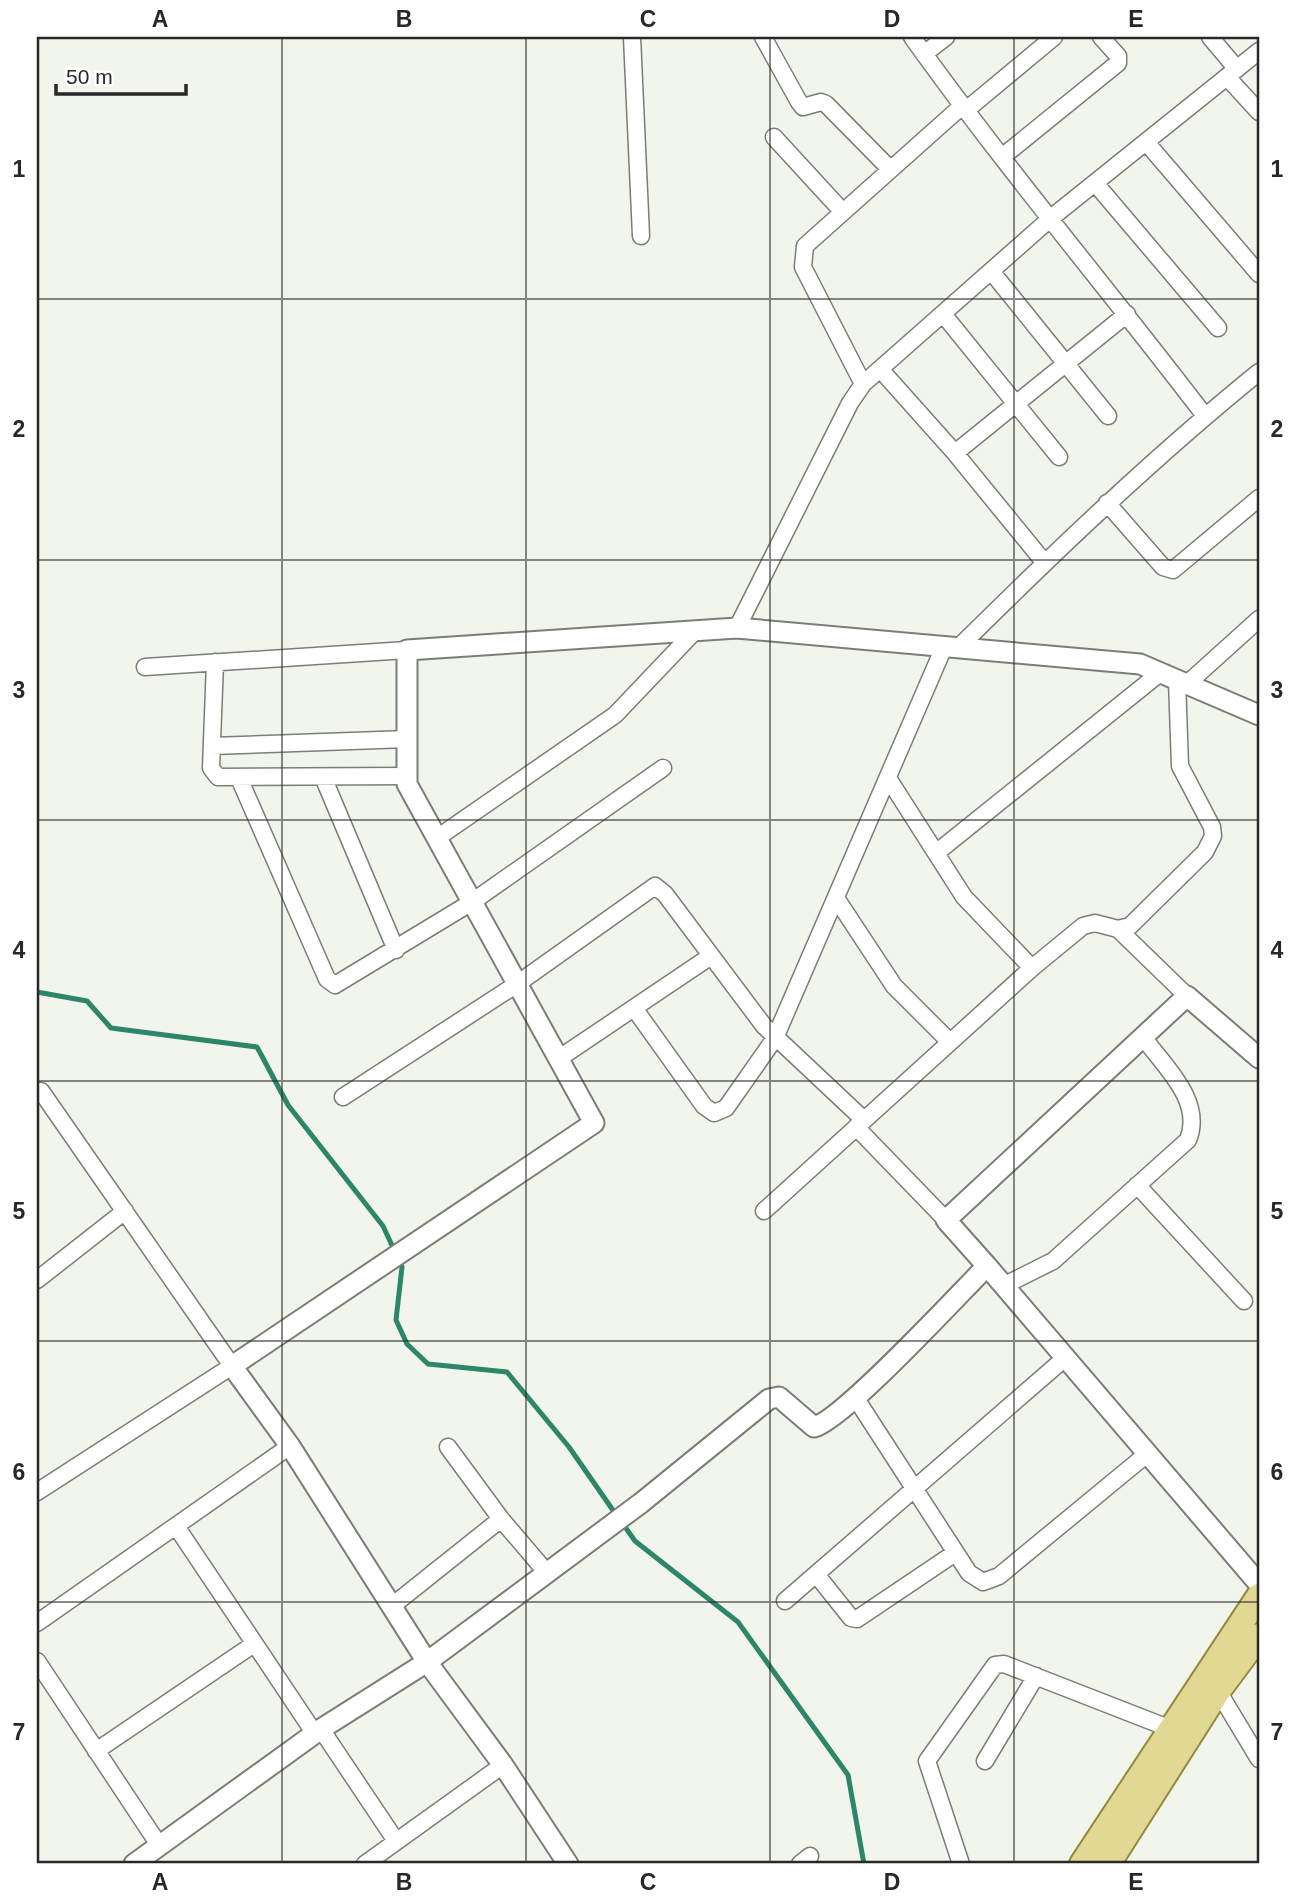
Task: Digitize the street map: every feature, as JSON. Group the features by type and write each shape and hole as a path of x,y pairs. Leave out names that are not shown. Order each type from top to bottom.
{"main road":[{"path":"1082,1864 1259,1596"},
{"path":"1108,1864 1218,1691 1259,1636"}],"street":[{"path":"632,37 642,236"},
{"path":"763,37 803,107 821,102 826,104 890,169"},
{"path":"912,37 963,109 1205,416"},
{"path":"924,54 946,37"},
{"path":"863,384 807,275 802,257 812,238 890,169 1054,37"},
{"path":"1002,157 1118,63 1118,56 1101,37"},
{"path":"1210,37 1259,112"},
{"path":"737,628 850,403 863,384 1051,218 1259,51"},
{"path":"774,137 842,211"},
{"path":"1146,142 1259,274"},
{"path":"1095,183 1218,328"},
{"path":"991,271 1108,416"},
{"path":"943,314 1014,405 1059,457"},
{"path":"955,453 1127,314"},
{"path":"880,369 955,453 1044,562"},
{"path":"634,1008 704,1106 714,1113 726,1108 775,1038 888,778 951,647 1107,503 1259,372"},
{"path":"1242,386 1259,392"},
{"path":"1107,503 1163,567 1173,570 1259,498"},
{"path":"936,853 1258,622"},
{"path":"145,667 737,628 1140,664 1259,715"},
{"path":"437,838 615,715 695,631"},
{"path":"37,1492 232,1366 594,1123 407,783 407,650"},
{"path":"215,662 212,746 214,773 218,777 407,776"},
{"path":"764,1211 1032,968 1083,926 1095,923 1118,929 1130,926 1205,852 1213,836 1212,827 1180,766 1175,679"},
{"path":"212,746 407,739"},
{"path":"239,778 327,979 335,985 341,985 472,902 663,768"},
{"path":"323,777 396,950"},
{"path":"888,778 964,897 1032,968"},
{"path":"343,1097 517,984 655,886 665,894 775,1038 860,1124 987,1266 1259,1584"},
{"path":"836,898 894,986 950,1042"},
{"path":"1118,929 1187,996 1259,1058"},
{"path":"558,1059 711,956"},
{"path":"946,1220 1187,996"},
{"path":"1003,1286 1053,1261 1188,1140 1194,1115 1189,1101 1143,1037"},
{"path":"41,1091 290,1446 427,1662 503,1765 568,1864"},
{"path":"1137,1185 1244,1301"},
{"path":"37,1280 125,1211"},
{"path":"134,1864 318,1731 427,1662 641,1503 769,1399 779,1397 814,1427 822,1425 855,1397 987,1266"},
{"path":"785,1601 1065,1358"},
{"path":"855,1397 912,1490 975,1579 991,1581 1147,1454"},
{"path":"37,1623 290,1446"},
{"path":"448,1447 501,1519 547,1573"},
{"path":"392,1606 501,1519"},
{"path":"176,1526 254,1644 396,1841"},
{"path":"816,1574 851,1618 857,1619 955,1553"},
{"path":"96,1751 254,1644"},
{"path":"37,1661 159,1846"},
{"path":"961,1864 928,1766 929,1756 995,1665 1004,1664 1171,1729"},
{"path":"985,1761 1036,1676"},
{"path":"1218,1691 1259,1759"},
{"path":"365,1864 503,1765"}],"waterway":[{"path":"37,992 87,1001 111,1028 257,1047 288,1105 383,1226 402,1267 396,1320 407,1344 428,1364 507,1372 569,1447 617,1516"},
{"path":"623,1524 635,1541 738,1622 848,1775 864,1864"}]}
